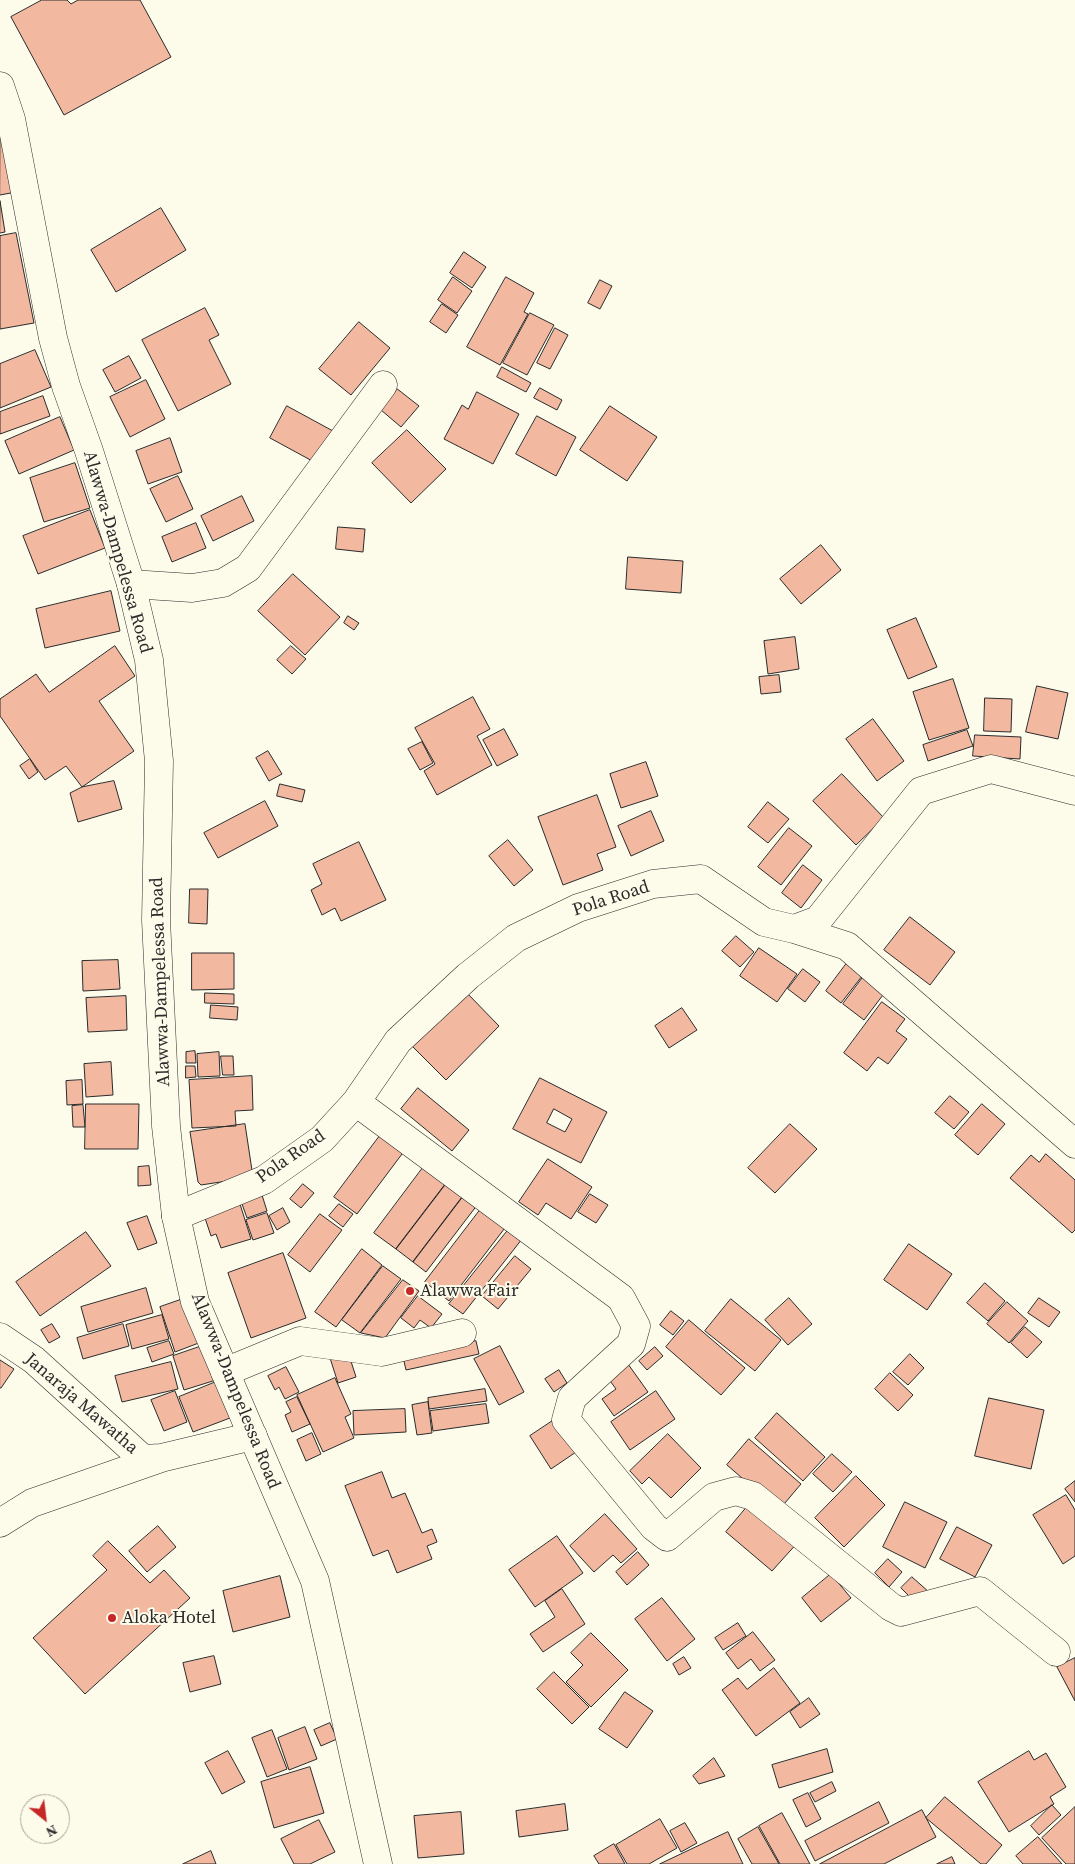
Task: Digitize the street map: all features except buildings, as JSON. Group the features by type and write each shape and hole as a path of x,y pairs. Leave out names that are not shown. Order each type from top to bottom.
{"street":[{"name":"Alawwa-Dampelessa Road","path":"0,86 12,119 53,338 66,386 89,451 131,584 149,660 159,761 156,920 166,1126 176,1216 195,1302 315,1581 378,1864"},
{"path":"131,584 192,588 223,583 248,568 382,385"},
{"path":"794,929 818,920 921,791 991,769 1075,791"},
{"name":"Pola Road","path":"176,1216 264,1180 322,1139 356,1102 398,1041 468,976 516,938 578,908 653,884 702,879 764,922 794,929 847,946 1075,1144"},
{"path":"356,1102 621,1298 636,1326 631,1344 572,1398 566,1420 654,1527 668,1537 714,1497 736,1491 753,1496 891,1607 901,1612 980,1591 1056,1652"},
{"path":"225,1372 300,1340 382,1352 462,1333"},
{"name":"Janaraja Mawatha","path":"0,1337 34,1360 143,1459 161,1458 252,1436"},
{"path":"0,1523 32,1504 161,1458"}],"place":[{"name":"Alawwa Fair","path":"410,1291"},
{"name":"Aloka Hotel","path":"112,1618"}]}
